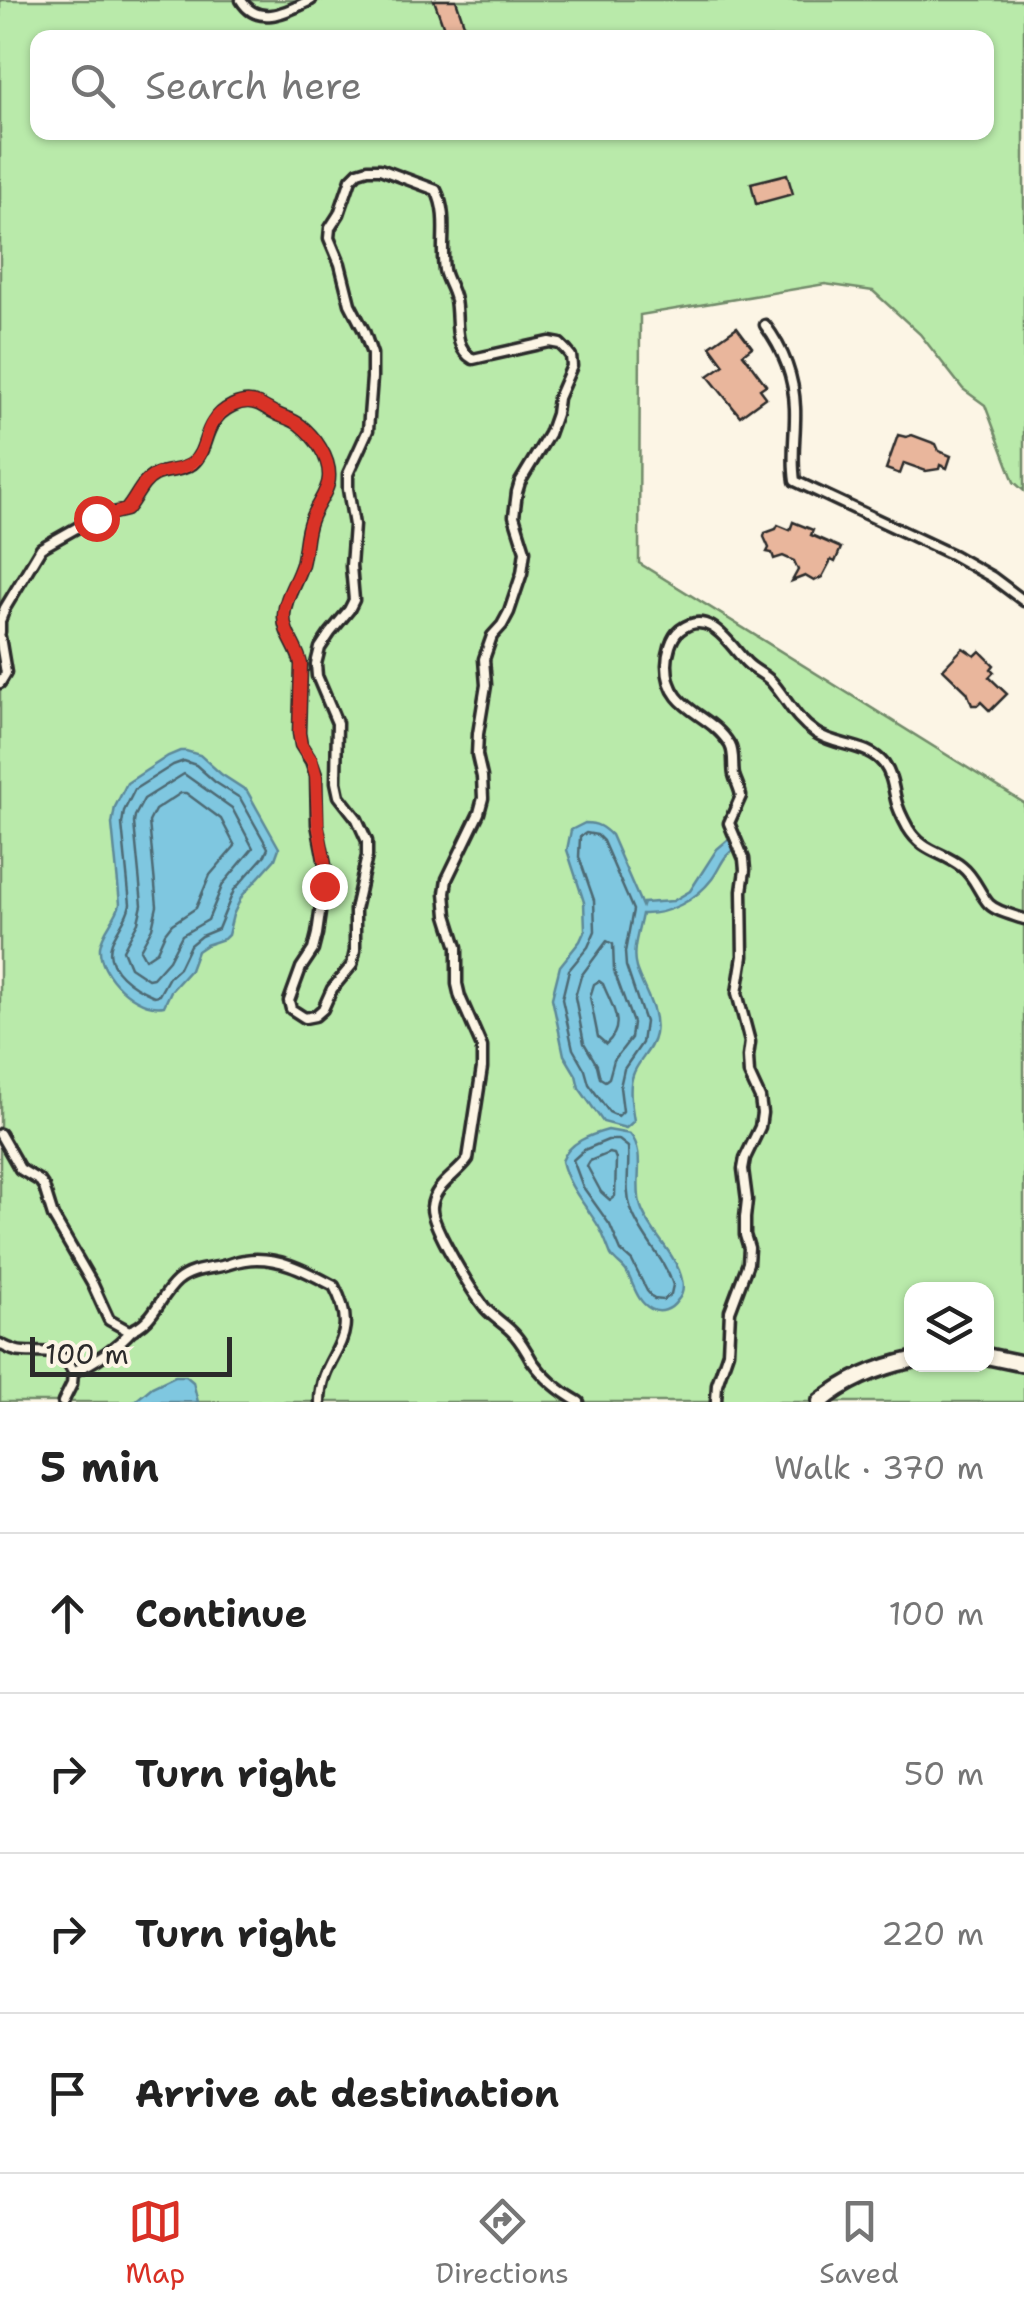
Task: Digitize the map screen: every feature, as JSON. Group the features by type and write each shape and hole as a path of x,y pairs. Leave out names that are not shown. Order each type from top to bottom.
{"street":[{"path":"994,1357 1024,1364"},
{"path":"820,1402 859,1376 904,1362"}],"lane":[{"path":"240,0 258,15 270,16 311,0"},
{"path":"0,684 6,673 0,621 40,548 96,518 126,510 156,474 177,471 192,463 202,451 213,422 226,408 255,402 297,422 312,437 324,454 330,472 328,485 306,531 301,566 284,616 285,628 301,664 299,733 316,776 318,824 326,870 317,934 288,1001 297,1014 305,1018 316,1016 352,964 367,841 357,818 339,796 337,722 320,687 316,664 320,648 354,600 354,525 348,474 368,430 371,392 372,354 350,304 329,238 330,228 351,179 368,168 436,190 444,219 444,273 454,298 458,336 465,354 473,359 549,342 560,344 572,356 572,366 548,434 517,492 514,516 524,551 522,573 509,612 492,636 484,659 486,685 477,755 483,798 444,894 457,947 457,984 482,1047 482,1068 468,1158 437,1192 432,1215 476,1297 514,1333 547,1379 579,1402"},
{"path":"766,325 790,371 795,408 791,460 795,480 954,555 1024,600"},
{"path":"716,1402 728,1352 730,1312 748,1263 743,1168 762,1113 749,1074 750,1042 737,993 743,956 745,870 729,823 741,796 732,748 706,718 682,705 675,696 667,670 676,634 695,624 720,632 748,665 768,677 788,706 817,734 873,754 890,775 900,812 914,838 933,853 962,867 989,904 1024,918"},
{"path":"1,1136 20,1169 44,1187 53,1216 109,1320 132,1330"},
{"path":"74,1372 120,1345 151,1316 175,1282 186,1275 264,1258 284,1262 334,1286 344,1312 344,1338 320,1388 320,1402"},
{"path":"0,1344 13,1350 61,1356 74,1372 62,1402"}],"green space":[{"path":"0,0 1024,0 1024,491 1014,482 985,405 963,389 920,334 873,291 825,284 640,315 639,563 1024,803 1024,1402 0,1402"}],"water":[{"path":"180,751 200,755 247,791 279,848 275,859 242,896 228,935 197,951 190,970 171,991 164,1006 153,1006 121,989 101,958 101,941 120,904 112,824 115,807 127,783"},
{"path":"585,823 600,826 611,835 642,906 673,901 690,891 717,849 731,837 736,848 690,900 662,912 642,914 635,961 656,1025 651,1045 633,1075 634,1121 626,1128 603,1122 579,1088 564,1055 552,998 560,966 585,930 584,902 567,850 571,830"},
{"path":"608,1130 630,1134 635,1142 641,1207 679,1270 681,1296 665,1310 654,1310 642,1302 626,1271 611,1255 562,1161 575,1144"},
{"path":"175,1376 186,1376 193,1382 198,1402 134,1402 152,1387"}],"building":[{"path":"434,0 456,0 465,27 445,30"},
{"path":"787,174 793,194 756,204 751,183"},
{"path":"737,327 752,347 743,354 766,385 760,389 766,397 740,416 708,376 724,365 710,346"},
{"path":"898,435 912,435 936,444 939,451 951,456 947,468 940,465 939,469 926,471 904,463 900,474 886,469"},
{"path":"793,522 841,548 835,562 831,560 822,577 814,581 805,576 792,581 798,570 794,561 783,556 774,559 767,552 765,533 778,525 790,530"},
{"path":"963,648 975,656 980,651 994,665 989,677 1007,694 990,711 981,702 972,705 967,692 943,669"}],"route":[{"path":"96,518 126,510 156,474 177,471 192,463 202,451 213,422 226,408 242,402 255,402 297,422 324,454 330,472 328,485 306,531 301,566 284,616 285,628 301,664 299,733 316,776 318,824 326,870 324,886"}]}
